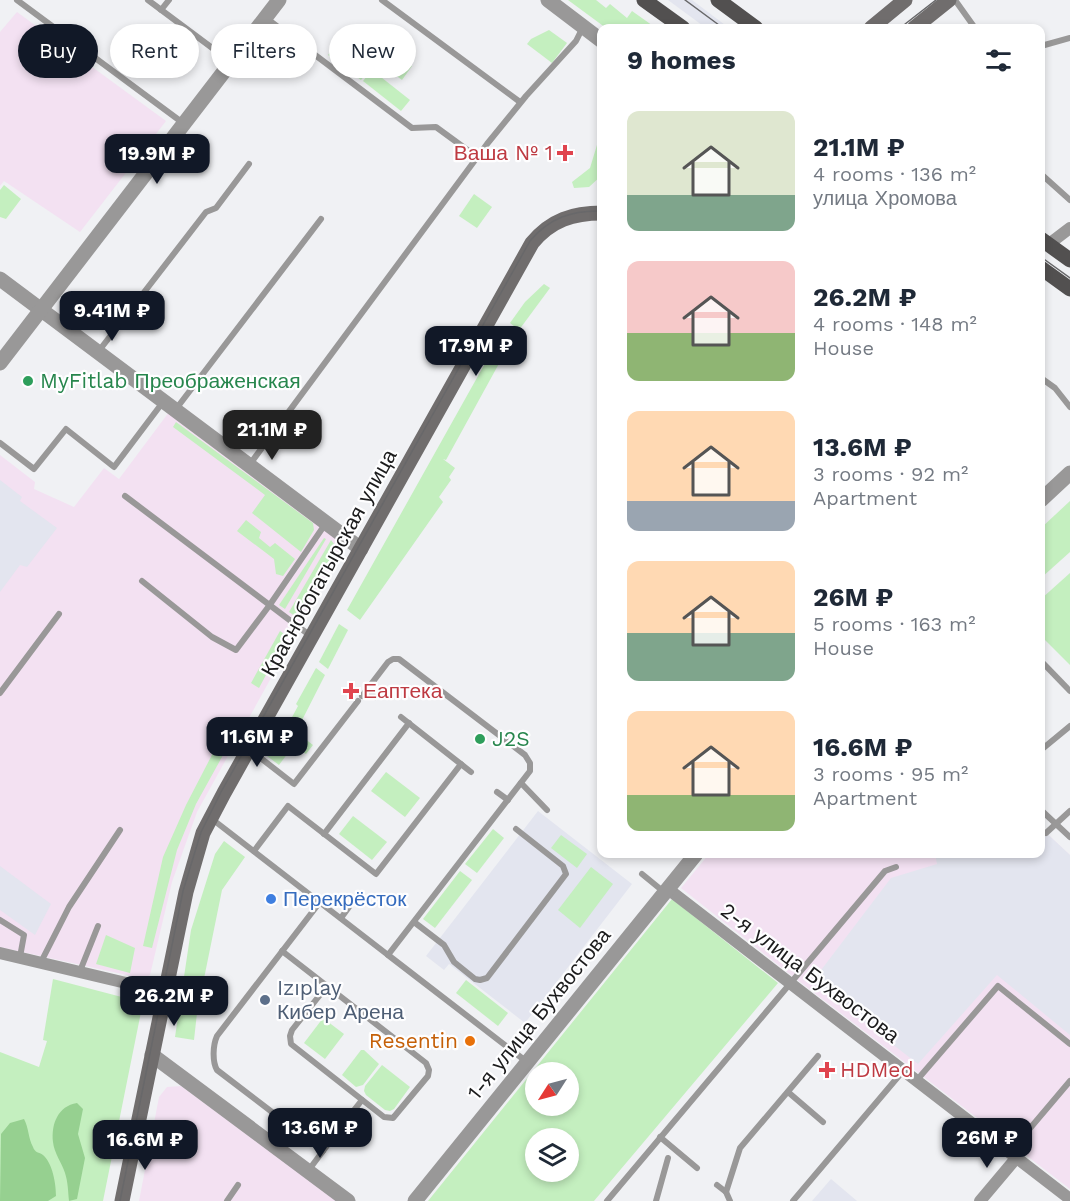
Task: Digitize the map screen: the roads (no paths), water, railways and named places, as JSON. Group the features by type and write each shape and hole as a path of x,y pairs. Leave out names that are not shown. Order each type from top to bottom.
{"main road":[{"path":"644,0 677,24"},
{"path":"718,0 751,24"},
{"path":"876,24 904,0"},
{"path":"919,24 949,0"},
{"name":"Краснобогатырская улица","path":"123,1201 164,992 186,892 203,833 532,243 545,229 559,220 597,213"},
{"path":"1045,242 1070,260"},
{"path":"1046,271 1070,289"}],"street":[{"path":"261,24 279,0"},
{"path":"548,0 597,37"},
{"path":"0,363 219,78"},
{"path":"1045,242 1070,228"},
{"path":"0,279 361,549"},
{"path":"1045,496 1070,473"},
{"name":"1-я улица Бухвостова","path":"527,1062 693,858"},
{"name":"2-я улица Бухвостова","path":"666,890 1070,1199"},
{"path":"0,952 164,992"},
{"path":"152,1055 348,1201"},
{"name":"1-я улица Бухвостова","path":"415,1201 525,1064"},
{"path":"980,1201 1014,1155"}],"lane":[{"path":"16,0 184,124"},
{"path":"148,0 211,47"},
{"path":"161,10 169,0"},
{"path":"382,0 520,102"},
{"path":"955,0 972,24"},
{"path":"266,17 412,128 436,127 477,157"},
{"path":"250,465 477,157 520,102 576,41 583,27"},
{"path":"1045,45 1070,38"},
{"path":"98,352 206,212 216,208 249,164"},
{"path":"1045,178 1070,200"},
{"path":"0,443 34,470 66,429 114,467 169,406 321,219"},
{"path":"1045,381 1055,388 1070,407"},
{"path":"125,496 313,637"},
{"path":"142,581 212,637 236,650 326,523"},
{"path":"0,693 59,614"},
{"path":"249,749 294,784 390,660 396,658 402,660 525,755 530,763 530,771 388,955"},
{"path":"1045,665 1070,691"},
{"path":"362,696 375,697"},
{"path":"401,717 471,772"},
{"path":"324,834 409,723"},
{"path":"1045,747 1070,726"},
{"path":"254,851 288,806 376,874 461,764"},
{"path":"521,783 547,810"},
{"path":"497,792 508,800"},
{"path":"1046,833 1070,812"},
{"path":"1045,814 1070,837"},
{"path":"211,818 527,1062"},
{"path":"414,922 445,946 454,962 475,979 487,978 566,874 563,866 516,829"},
{"path":"41,962 69,907 120,830"},
{"path":"607,1201 885,871 896,867"},
{"path":"642,874 666,890"},
{"path":"320,902 217,1036 214,1042 214,1062 218,1070 323,1151"},
{"path":"341,918 349,907"},
{"path":"0,920 24,935 20,957"},
{"path":"80,971 98,926"},
{"path":"282,951 327,986 426,1063 429,1067 428,1076 393,1118 384,1118 296,1048 290,1040 292,1030 327,986"},
{"path":"917,1080 998,986 1070,1044"},
{"path":"726,1192 740,1148 819,1056"},
{"path":"793,1201 904,1070"},
{"path":"1014,1155 1070,1081"},
{"path":"788,1092 823,1122"},
{"path":"351,1114 362,1100"},
{"path":"308,1171 337,1132"},
{"path":"660,1137 697,1168"},
{"path":"656,1201 669,1158"},
{"path":"227,1201 238,1185"},
{"path":"717,1185 726,1192 730,1201"}],"tram line":[{"path":"685,0 718,24"},
{"path":"905,24 936,0"},
{"path":"120,1201 183,891 201,832 221,792 530,241 553,221 571,214 597,211"},
{"path":"1045,260 1070,278"}],"place":[{"name":"Ваша № 1","path":"565,153"},
{"name":"MyFitlab Преображенская","path":"28,381"},
{"name":"Еаптека","path":"351,691"},
{"name":"J2S","path":"480,739"},
{"name":"Перекрёсток","path":"271,899"},
{"name":"Izıplay Кибер Арена","path":"265,1000"},
{"name":"Resentin","path":"470,1041"},
{"name":"HDMed","path":"827,1070"}]}
